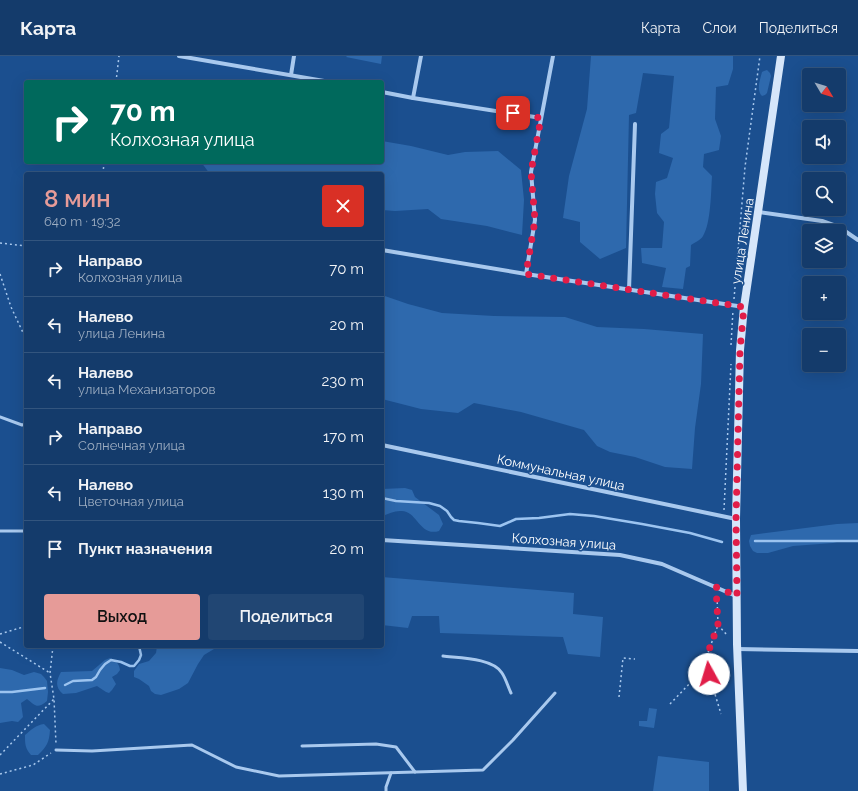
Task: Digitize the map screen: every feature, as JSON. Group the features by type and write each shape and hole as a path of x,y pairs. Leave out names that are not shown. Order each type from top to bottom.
{"street":[{"path":"179,56 319,80"},
{"path":"291,75 294,56"},
{"path":"413,98 421,56"},
{"path":"526,274 535,220 531,172 553,56"},
{"name":"улица Ленина","path":"743,791 737,649 736,519 740,350 744,307 781,56"},
{"path":"384,92 541,118"},
{"path":"629,290 635,124"},
{"path":"759,212 822,221 839,227 858,240"},
{"path":"384,250 526,274 744,307"},
{"name":"Коммунальная улица","path":"384,444 736,519"},
{"name":"Колхозная улица","path":"384,540 620,555 662,564 737,596"},
{"path":"737,649 858,651"}],"lane":[{"path":"0,417 24,424"},
{"path":"0,530 24,531"},
{"path":"443,656 486,661 496,666 502,672 511,693"},
{"path":"56,750 92,751 192,746 236,767 279,776 483,770 513,740 555,693"},
{"path":"302,746 376,744 396,747 415,772"},
{"path":"386,791 391,773"}],"path":[{"path":"116,80 119,56"},
{"path":"732,345 733,306 745,167 760,56"},
{"path":"0,243 24,246"},
{"path":"0,274 11,306 24,335"},
{"path":"724,517 731,360"},
{"path":"670,704 694,679 705,661 718,625 716,587"},
{"path":"0,634 23,627 24,625"},
{"path":"0,642 50,673"},
{"path":"0,774 33,766 56,750 54,699 50,673 53,648"},
{"path":"619,697 622,658 635,659"},
{"path":"705,661 721,714"},
{"path":"0,755 54,699"}],"shaded area":[{"path":"382,56 381,64 346,57"},
{"path":"591,56 733,56 733,69 728,85 716,87 715,119 721,136 719,150 704,154 703,167 712,176 708,223 702,237 691,245 690,266 686,268 683,289 662,287 666,268 642,263 641,248 662,248 664,222 657,213 655,194 656,182 667,178 673,158 659,153 661,134 669,128 674,76 643,73 636,113 629,115 626,248 600,259 580,242 580,222 563,218 569,176 587,109"},
{"path":"767,70 771,76 767,93 762,96 759,91 760,82 762,72"},
{"path":"384,141 448,155 465,152 498,151 521,170 524,200 522,235 487,226 441,219 428,209 384,210 384,172 208,172 202,164 384,164"},
{"path":"384,296 442,313 494,316 565,317 597,327 703,334 701,384 695,428 692,469 665,467 635,457 610,452 597,446 584,430 521,412 474,403 458,413 421,409 384,400"},
{"path":"405,488 412,490 415,497 439,515 443,524 439,531 432,532 427,530 406,512 400,511 384,515 384,489"},
{"path":"858,523 858,542 845,540 833,543 793,546 768,553 757,553 753,551 749,541 751,535 837,524"},
{"path":"384,577 574,593 573,614 603,617 600,657 568,654 563,637 440,633 439,616 412,616 408,628 384,625"},
{"path":"157,648 216,648 204,655 188,683 179,689 161,695 155,694 151,691 149,686 134,677 134,671 139,664 149,661 156,653"},
{"path":"110,658 117,662 120,670 112,677 116,684 109,693 97,686 76,693 63,694 59,689 57,681 61,672 92,671 105,660"},
{"path":"0,668 12,670 24,675 34,672 41,674 47,681 47,701 37,706 27,699 21,703 23,717 18,722 12,721 0,723"},
{"path":"649,708 657,709 654,728 639,726 639,721 647,721"},
{"path":"44,724 50,730 47,744 38,755 31,755 26,746 25,735 36,727"},
{"path":"658,756 709,762 709,791 653,791"}],"waterway":[{"path":"384,498 396,501 429,503 440,506 447,511 454,520 459,521 500,526 516,519 570,514 594,516 642,524 690,533 722,542"},
{"path":"755,541 858,541"},
{"path":"65,685 73,681 92,680 96,677 105,664 111,660 134,666 141,655 139,648"},
{"path":"0,692 45,688"}],"route":[{"path":"513,113 541,118 531,172 535,220 526,274 744,307 740,350 736,519 737,596 716,587 718,625 705,661 709,674"}]}
